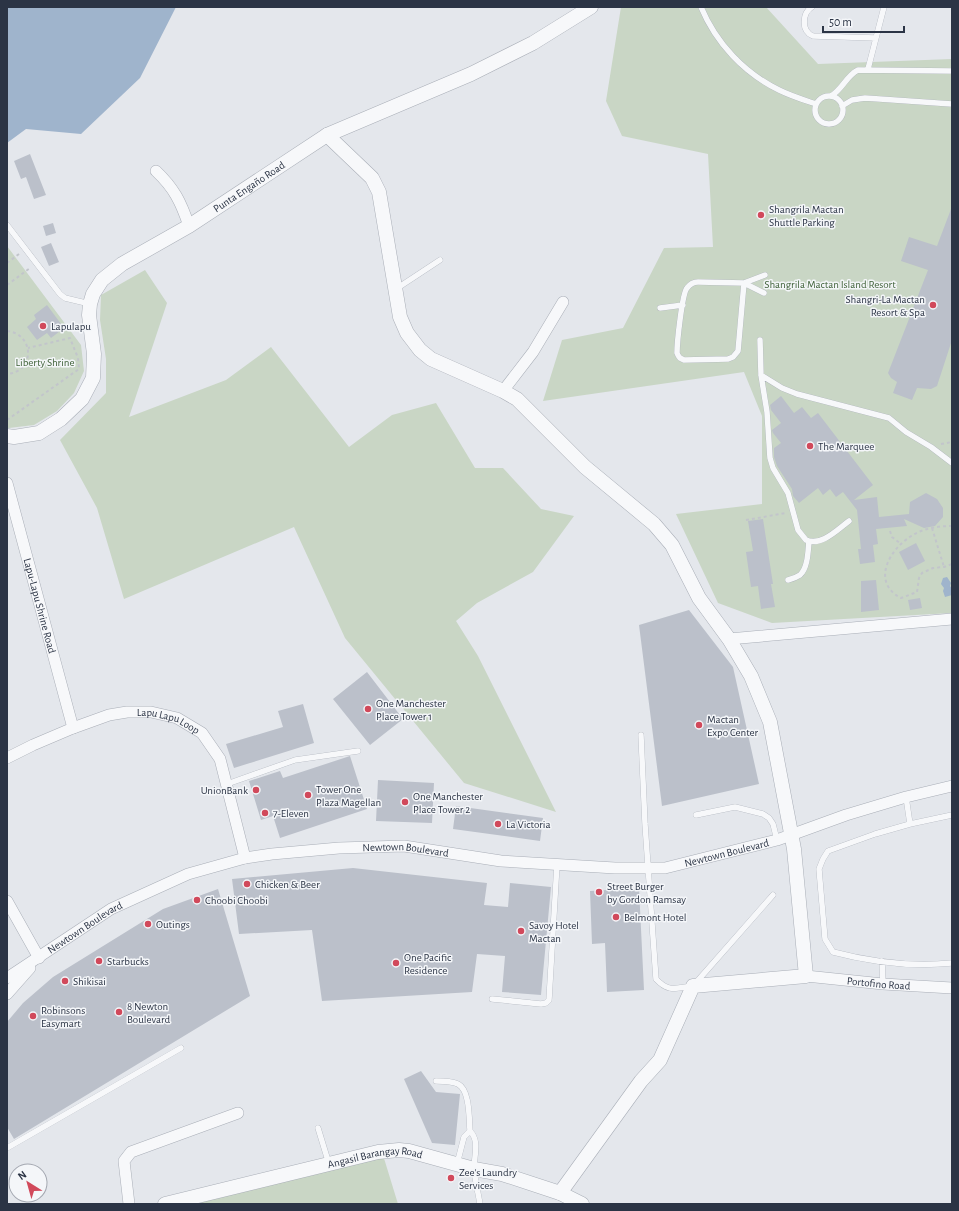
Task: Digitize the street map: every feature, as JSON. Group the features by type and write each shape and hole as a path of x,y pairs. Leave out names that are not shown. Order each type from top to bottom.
{"street":[{"name":"Punta Engaño Road","path":"7,436 14,437 39,433 61,419 82,399 93,378 94,354 89,316 90,304 93,294 102,280 122,264 189,226 327,135 471,74 533,43 591,7"},
{"path":"327,135 372,178 379,192 400,317 407,333 420,350 431,359 503,391 517,399 585,467 654,524 672,545 699,598 729,639 751,676 770,722 792,836 806,976 693,986 660,1060 641,1081 560,1193"},
{"path":"156,171 171,186 179,199 189,226"},
{"path":"503,391 533,352 563,302"},
{"name":"Lapu-Lapu Shrine Road","path":"7,483 73,728"},
{"path":"729,639 952,619"},
{"name":"Lapu Lapu Loop","path":"7,758 73,728 109,715 127,712 151,712 177,718 202,733 220,759 245,858"},
{"name":"Newtown Boulevard","path":"7,978 111,910 188,874 245,858 339,848 404,846 501,861 615,868 665,868 792,836 846,815 906,797 952,786"},
{"path":"7,901 39,958"},
{"name":"Newtown Boulevard","path":"7,994 39,958"},
{"name":"Portofino Road","path":"806,976 883,984 952,988"},
{"path":"129,1204 124,1161 131,1152 238,1113"},
{"name":"Angasil Barangay Road","path":"165,1204 378,1152 399,1150 409,1151 474,1169 502,1174 560,1193 582,1204"}],"lane":[{"path":"701,7 717,36 728,51 745,68 779,90 816,104"},
{"path":"812,7 808,9 805,16 805,28 809,35 876,38"},
{"path":"868,69 884,7"},
{"path":"832,96 838,100 842,106 842,114 840,118 827,124 816,116 816,104 823,98 832,96 838,92 850,74 858,70 952,71"},
{"path":"842,106 852,100 865,98 952,104"},
{"path":"7,225 60,294 65,298 90,304"},
{"path":"396,289 440,260"},
{"path":"744,284 764,275"},
{"path":"744,284 738,351 735,356 730,358 684,360 680,358 677,352 683,305 686,289 694,282 744,284 764,293"},
{"path":"660,308 683,305"},
{"path":"760,340 761,375 767,412 770,458 773,468 788,494 798,530 809,542 820,541 850,521"},
{"path":"761,375 782,388 797,394 888,418 952,463"},
{"path":"788,580 799,576 803,572 809,542"},
{"path":"641,735 656,979 663,986 670,989 693,986 773,895"},
{"path":"226,784 295,760 358,751"},
{"path":"906,797 910,824"},
{"path":"696,815 735,807 764,814 773,824 777,840"},
{"path":"952,815 910,824 875,834 828,851 819,869 825,939 833,952 853,957 882,961 935,964 952,962"},
{"path":"492,999 541,1004 546,1003 549,1000 557,864"},
{"path":"882,961 883,984"},
{"path":"7,1148 181,1048"},
{"path":"436,1081 458,1084 464,1088 470,1131 474,1135 475,1140 474,1169 480,1204"},
{"path":"318,1128 329,1165"},
{"path":"457,1164 464,1137 470,1131"}],"path":[{"path":"7,263 26,249"},
{"path":"7,285 37,263"},
{"path":"7,331 21,336 28,348 28,358 23,366 15,372 7,374"},
{"path":"7,420 79,369 78,358 70,338 28,348"},
{"path":"746,520 793,512"},
{"path":"952,526 932,528 913,535 901,544 890,557 886,566 886,582 889,588 897,596 902,598 915,593 918,589 918,578 922,573 933,568 944,567 952,564"},
{"path":"932,528 944,567"},
{"path":"890,531 892,537 901,544"}],"green space":[{"name":"Shangrila Mactan Island Resort","path":"621,7 766,7 818,64 952,59 952,613 772,623 718,603 676,514 762,504 762,416 744,372 543,401 562,340 623,328 664,248 713,247 708,154 622,136 606,101"},
{"name":"Liberty Shrine","path":"7,246 81,345 84,371 74,393 57,411 34,425 9,428 7,428"},
{"path":"145,270 167,303 129,417 226,380 271,347 349,447 392,415 436,403 475,468 503,468 541,509 574,516 533,572 477,603 456,621 478,656 556,812 464,783 345,638 294,527 124,599 97,508 60,440 106,393 106,359 100,320 101,295"},
{"path":"383,1155 398,1204 195,1204"}],"water":[{"path":"7,7 176,7 140,78 81,134 26,129 7,143"},
{"path":"947,577 951,583 950,586 952,589 952,595 945,597 943,591 944,588 941,584 943,578"}],"building":[{"path":"30,154 46,195 34,199 26,177 21,179 14,161"},
{"name":"Shangri-La Mactan Resort & Spa","path":"951,209 952,340 937,386 931,389 917,388 912,400 893,393 897,382 891,378 888,373 928,270 901,261 909,237 937,246"},
{"path":"53,223 56,233 46,236 43,226"},
{"path":"51,243 59,262 49,266 41,247"},
{"path":"47,305 64,328 51,338 47,333 37,340 27,327 36,319 34,315"},
{"name":"The Marquee","path":"781,396 794,413 802,407 811,418 818,413 873,485 854,500 877,497 879,517 909,514 910,502 926,493 937,499 943,508 943,517 935,526 924,528 904,519 907,526 876,529 878,544 873,545 875,562 860,564 858,549 861,549 857,510 843,492 836,497 830,489 823,495 818,488 799,503 793,496 792,489 777,466 774,457 774,448 781,443 772,430 781,423 771,410 770,405"},
{"path":"763,519 775,607 761,609 758,586 751,587 746,552 753,551 748,521"},
{"path":"916,543 925,561 908,570 899,552"},
{"path":"876,580 879,610 861,612 861,581"},
{"path":"920,598 922,608 910,610 908,600"},
{"name":"Mactan Expo Center","path":"689,610 733,667 759,784 662,806 639,625"},
{"name":"One Manchester Place Tower 1","path":"367,672 403,719 370,745 333,699"},
{"path":"303,704 314,743 234,768 226,744 283,727 278,711"},
{"name":"Tower One Plaza Magellan","path":"350,756 367,809 280,838 273,816 261,820 249,781 280,771 283,778"},
{"name":"One Manchester Place Tower 2","path":"378,780 434,783 432,823 376,821"},
{"name":"La Victoria","path":"456,806 543,818 540,841 453,829"},
{"name":"One Pacific Residence","path":"353,868 487,883 484,905 508,907 510,883 551,887 541,995 502,992 505,956 477,954 472,992 322,1001 312,930 239,934 232,879"},
{"name":"Belmont Hotel","path":"639,888 644,990 607,992 605,943 592,944 590,891"},
{"name":"8 Newton Boulevard","path":"218,889 250,996 14,1139 7,1127 7,1022 23,1003 53,977 163,909"},
{"path":"421,1071 436,1092 460,1094 455,1145 432,1143 404,1079"}],"place":[{"name":"Shangrila Mactan Shuttle Parking","path":"761,215"},
{"name":"Shangri-La Mactan Resort & Spa","path":"933,305"},
{"name":"Lapulapu","path":"43,326"},
{"name":"The Marquee","path":"810,446"},
{"name":"One Manchester Place Tower 1","path":"368,709"},
{"name":"Mactan Expo Center","path":"699,725"},
{"name":"UnionBank","path":"256,790"},
{"name":"Tower One Plaza Magellan","path":"308,795"},
{"name":"One Manchester Place Tower 2","path":"405,802"},
{"name":"7-Eleven","path":"265,813"},
{"name":"La Victoria","path":"498,824"},
{"name":"Chicken & Beer","path":"247,884"},
{"name":"Street Burger by Gordon Ramsay","path":"599,892"},
{"name":"Choobi Choobi","path":"197,900"},
{"name":"Belmont Hotel","path":"616,917"},
{"name":"Outings","path":"148,924"},
{"name":"Savoy Hotel Mactan","path":"521,931"},
{"name":"Starbucks","path":"99,961"},
{"name":"One Pacific Residence","path":"396,963"},
{"name":"Shikisai","path":"65,981"},
{"name":"8 Newton Boulevard","path":"119,1012"},
{"name":"Robinsons Easymart","path":"33,1016"},
{"name":"Zee's Laundry Services","path":"451,1178"}]}
